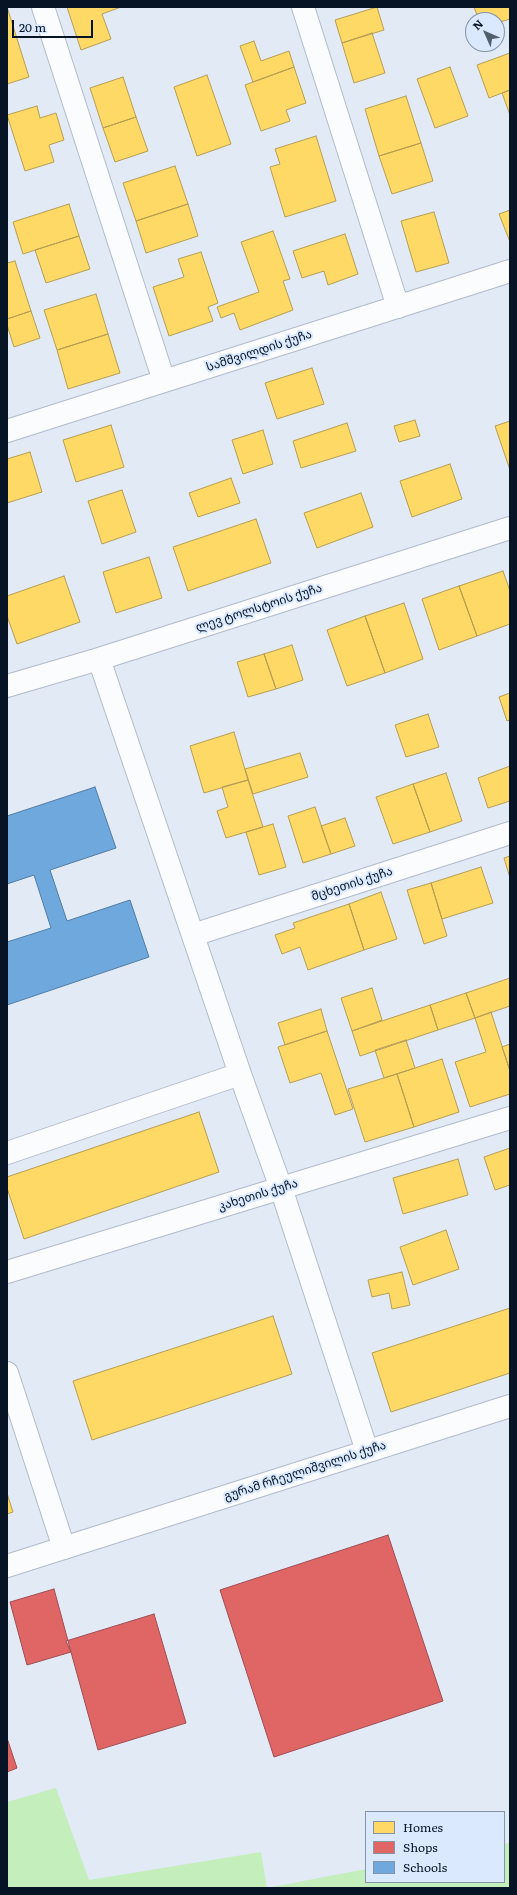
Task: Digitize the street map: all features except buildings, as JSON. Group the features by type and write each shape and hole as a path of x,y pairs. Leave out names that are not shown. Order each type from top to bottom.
{"street":[{"path":"42,7 164,381"},
{"path":"303,7 398,307"},
{"name":"სამშვილდის ქუჩა","path":"7,431 510,271"},
{"name":"ლევ ტოლსტოის ქუჩა","path":"7,686 99,659 510,528"},
{"path":"99,659 280,1188 368,1451"},
{"name":"მცხეთის ქუჩა","path":"193,935 510,833"},
{"path":"7,1153 240,1074"},
{"name":"კახეთის ქუჩა","path":"7,1272 510,1118"},
{"path":"7,1374 64,1548 7,1566"},
{"name":"გურამ რჩეულიშვილის ქუჩა","path":"64,1548 510,1406"}],"green space":[{"path":"56,1788 89,1880 261,1852 267,1888 7,1888 7,1802"},
{"path":"510,1843 510,1888 267,1888 365,1869 365,1883 505,1883 505,1844"}]}
